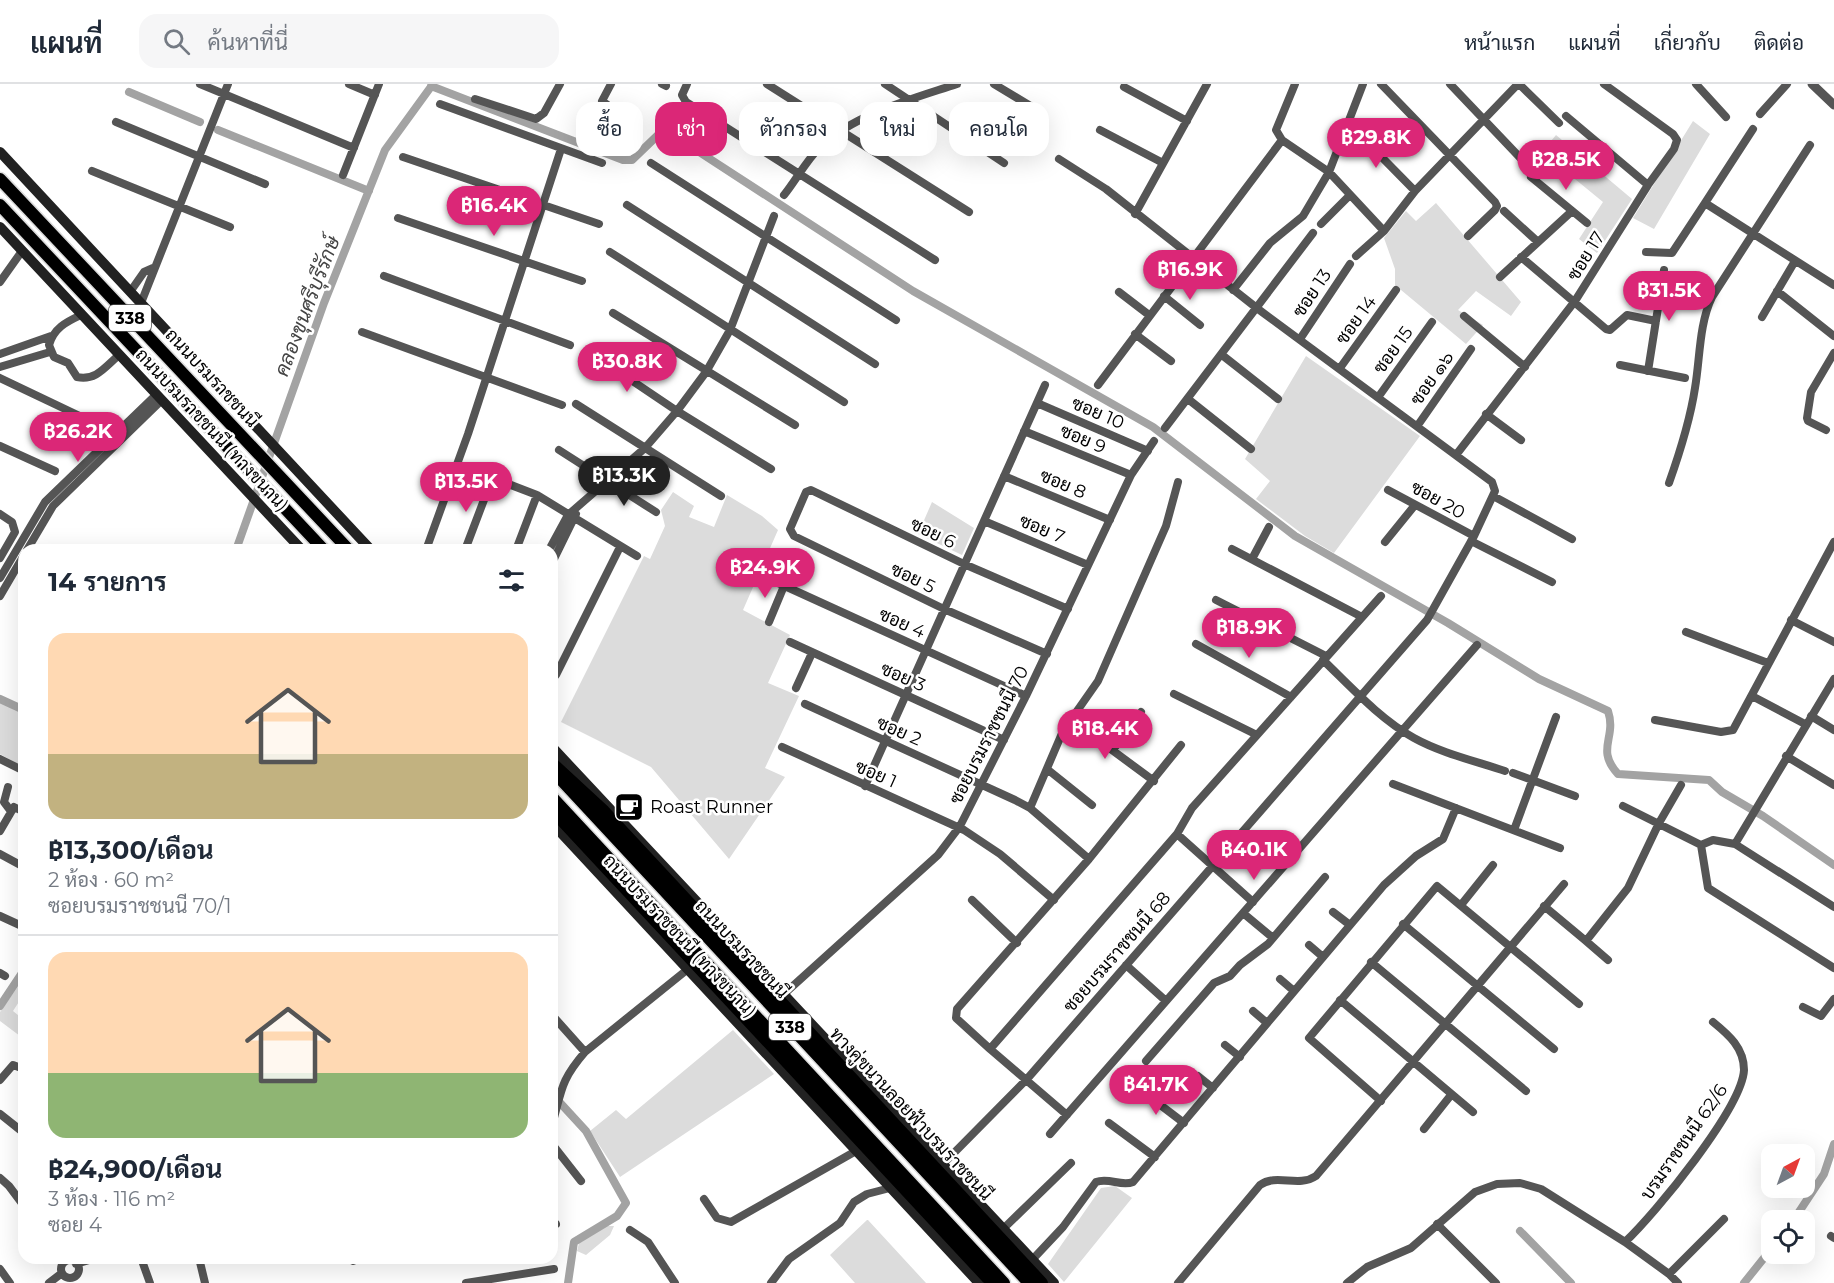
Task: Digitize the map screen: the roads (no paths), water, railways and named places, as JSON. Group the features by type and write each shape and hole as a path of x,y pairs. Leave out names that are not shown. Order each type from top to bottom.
{"main road":[{"name":"ถนนบรมราชชนนี (ทางขนาน)","path":"0,152 365,544"},
{"name":"ถนนบรมราชชนนี","path":"0,178 343,544"},
{"name":"ถนนบรมราชชนนี","path":"0,205 318,544"},
{"name":"ถนนบรมราชชนนี (ทางขนาน)","path":"0,227 296,544"},
{"name":"ถนนบรมราชชนนี (ทางขนาน)","path":"558,755 1054,1283"},
{"path":"558,756 604,811"},
{"name":"ทางคู่ขนานลอยฟ้าบรมราชชนนี","path":"558,769 604,811 1042,1283"},
{"name":"ถนนบรมราชชนนี","path":"558,776 1029,1283"},
{"name":"ถนนบรมราชชนนี","path":"558,803 1004,1283"},
{"name":"338","path":"558,817 992,1283"},
{"name":"ถนนบรมราชชนนี (ทางขนาน)","path":"558,829 979,1283"}],"street":[{"path":"200,84 354,148"},
{"path":"141,303 228,84"},
{"path":"349,84 375,95"},
{"path":"343,175 379,84"},
{"path":"476,99 536,119 544,113 560,84"},
{"path":"603,102 611,84"},
{"path":"687,84 682,96 683,100 799,176 935,260"},
{"path":"767,84 795,102"},
{"path":"885,84 1004,163"},
{"path":"848,128 908,101 957,84"},
{"path":"994,84 1024,102"},
{"path":"1136,214 1207,84"},
{"path":"1295,84 1276,130 1281,140 1329,172 1384,231"},
{"path":"1233,290 1269,243 1303,216 1329,172 1363,84"},
{"path":"1381,84 1497,206 1468,236"},
{"path":"1450,84 1529,167"},
{"path":"1356,256 1384,231 1415,191 1519,84 1559,123"},
{"name":"ซอย 17","path":"1455,455 1575,301 1648,185 1674,149 1677,140 1673,134 1604,84"},
{"path":"1696,84 1726,117"},
{"path":"1760,114 1787,84"},
{"path":"1817,85 1834,105"},
{"path":"1124,87 1187,121"},
{"path":"440,104 602,163"},
{"path":"1566,117 1648,185"},
{"path":"116,122 265,184"},
{"path":"1646,252 1672,253 1753,129"},
{"path":"1100,130 1163,163"},
{"path":"1355,130 1415,191"},
{"path":"848,135 969,212"},
{"path":"1098,385 1281,140"},
{"path":"1669,483 1685,435 1695,391 1706,310 1810,145"},
{"path":"428,544 487,378 561,148"},
{"path":"403,156 599,224"},
{"path":"784,195 814,156"},
{"path":"1059,159 1106,189 1257,309 1418,425 1492,482 1495,487 1494,497 1572,539"},
{"path":"651,163 896,320"},
{"path":"92,171 178,208 230,227"},
{"path":"1531,177 1587,224"},
{"path":"1321,224 1350,195"},
{"path":"1705,203 1834,285"},
{"path":"627,205 874,364"},
{"path":"1504,211 1538,242"},
{"path":"1500,277 1571,212"},
{"path":"553,544 577,510 606,480 645,448 678,411 706,372 730,330 750,284 774,216"},
{"path":"398,218 582,281"},
{"path":"1165,428 1313,233"},
{"path":"0,282 22,251"},
{"path":"610,252 844,402"},
{"path":"1521,257 1606,329 1614,327 1627,315 1656,321"},
{"path":"1762,317 1795,261"},
{"name":"ซอย 13","path":"1300,339 1350,264"},
{"path":"130,292 144,272 153,268"},
{"path":"1648,371 1664,270"},
{"path":"384,276 570,345"},
{"name":"ซอย 14","path":"1340,368 1396,290"},
{"path":"1777,291 1834,336"},
{"path":"1119,292 1149,315"},
{"path":"1164,296 1200,325"},
{"path":"613,313 795,425"},
{"path":"0,354 51,336 56,330 81,315"},
{"path":"1464,316 1525,367"},
{"name":"ซอย 15","path":"1378,396 1432,322"},
{"path":"362,332 561,405"},
{"path":"1136,334 1171,360"},
{"path":"50,352 51,336"},
{"name":"ซอย ๑๖","path":"1418,425 1471,349"},
{"path":"0,367 50,352 68,363 77,377 86,379 94,377 118,355"},
{"path":"591,353 771,469"},
{"path":"1826,430 1808,421 1807,418 1811,392 1834,353"},
{"path":"1222,355 1278,399"},
{"path":"1620,365 1685,378"},
{"path":"0,378 86,419"},
{"path":"865,786 1045,385"},
{"path":"31,544 53,506 159,398"},
{"path":"20,544 45,502 159,398"},
{"path":"1188,399 1251,449"},
{"name":"ซอย 10","path":"1037,403 1148,451"},
{"path":"576,404 722,496"},
{"path":"1486,414 1521,440"},
{"name":"ซอย 9","path":"1024,431 1131,475"},
{"name":"ซอยบรมราชชนนี 70","path":"784,994 930,862 959,828 1047,654 1131,475 1155,441"},
{"path":"0,446 55,471"},
{"path":"560,450 656,512"},
{"name":"ซอย 8","path":"1004,476 1110,520"},
{"path":"467,544 492,481 498,480 537,495 620,548 637,556"},
{"path":"1030,808 1071,719 1098,681 1166,526 1178,482"},
{"name":"ซอย 6","path":"798,511 806,492 811,490 964,564 1068,609"},
{"name":"ซอย 20","path":"1388,490 1552,582"},
{"path":"518,544 537,495"},
{"name":"ซอยบรมราชชนนี 68","path":"944,1164 1027,1079 1427,620 1494,497"},
{"path":"1385,542 1415,505"},
{"name":"ซอย 5","path":"798,511 790,529 794,536 944,609 1047,654"},
{"path":"0,514 12,522 15,532 0,558"},
{"path":"558,549 572,517"},
{"name":"ซอย 7","path":"984,521 1089,565"},
{"path":"1252,559 1269,527"},
{"path":"1655,720 1728,733 1737,724 1834,542"},
{"path":"0,578 18,548"},
{"path":"558,671 620,548"},
{"path":"1232,549 1287,580 1362,617"},
{"path":"0,596 18,565"},
{"name":"ซอย 4","path":"765,577 1026,696"},
{"path":"769,622 784,586"},
{"path":"990,1049 1177,834 1192,808 1381,596"},
{"path":"1216,600 1325,658 1360,696 1403,731 1425,743 1575,796"},
{"path":"1791,620 1834,642"},
{"path":"1686,632 1768,663"},
{"name":"ซอย 3","path":"790,642 1004,740"},
{"path":"1196,644 1291,697"},
{"path":"1050,1134 1477,645"},
{"path":"796,688 812,652"},
{"path":"1735,844 1834,679"},
{"path":"1174,694 1257,735"},
{"path":"1752,696 1805,724"},
{"name":"ซอย 2","path":"805,704 1030,808 1089,860"},
{"path":"1113,750 1141,712"},
{"path":"1811,716 1834,730"},
{"path":"1514,830 1556,717"},
{"path":"1071,719 1154,781"},
{"path":"1067,1115 990,1049 956,1018 955,1013 1089,860 1181,745"},
{"name":"ซอย 1","path":"782,747 959,828 1000,854 1054,900"},
{"path":"1786,756 1834,784"},
{"path":"0,759 18,768"},
{"path":"1047,769 1092,805"},
{"path":"1393,784 1560,848"},
{"path":"1586,941 1628,888 1659,823 1681,785"},
{"path":"8,787 4,802 10,810"},
{"path":"1623,806 1701,845"},
{"path":"0,831 10,810 14,807 18,809"},
{"path":"1032,1260 1063,1227 1096,1182 1102,1179 1128,1184 1133,1182 1384,885 1416,856 1443,839 1456,808"},
{"path":"1177,834 1253,902"},
{"path":"1701,845 1713,840 1735,844 1834,907"},
{"path":"1701,845 1708,888 1834,968"},
{"path":"0,854 18,864"},
{"path":"1461,905 1493,866"},
{"path":"1146,1061 1214,983 1230,976 1273,938 1325,878"},
{"path":"1178,1283 1260,1185 1271,1179 1305,1182 1316,1176 1564,884"},
{"path":"1381,1101 1309,1038 1437,886 1579,1004"},
{"path":"972,900 1017,943"},
{"path":"1544,906 1608,960"},
{"path":"1333,912 1350,925"},
{"path":"1243,914 1273,938"},
{"path":"0,916 18,924"},
{"path":"1403,924 1554,1049"},
{"path":"1309,945 1323,957"},
{"path":"1371,962 1526,1091"},
{"path":"1126,965 1166,1001"},
{"path":"558,1103 564,1079 585,1052 688,969"},
{"path":"1280,979 1294,991"},
{"path":"1803,1007 1821,1016 1834,999"},
{"path":"1340,1000 1473,1112"},
{"path":"1252,1011 1268,1023"},
{"path":"558,1022 585,1052"},
{"name":"บรมราชชนนี 62/6","path":"1625,1242 1675,1188 1738,1092 1744,1070 1739,1048 1730,1035 1713,1022"},
{"path":"1225,1045 1240,1057"},
{"path":"0,1080 13,1065 18,1067"},
{"path":"1198,1076 1213,1088"},
{"path":"1142,1092 1184,1123"},
{"path":"1424,1129 1451,1095"},
{"path":"0,1114 18,1128"},
{"path":"1109,1123 1155,1157"},
{"path":"704,1199 717,1218 731,1222 856,1151"},
{"path":"558,1152 581,1181"},
{"path":"1003,1228 1071,1163"},
{"path":"0,1178 18,1198"},
{"path":"1347,1283 1367,1267 1411,1248 1475,1192 1497,1184 1520,1183 1540,1189 1625,1242 1678,1283"},
{"path":"771,1283 789,1259 840,1223 854,1202 867,1194 890,1188"},
{"path":"1669,1274 1724,1219"},
{"path":"1437,1224 1496,1283"},
{"path":"630,1230 648,1242 675,1283"},
{"path":"62,1264 62,1274"},
{"path":"62,1274 78,1280 76,1264"},
{"path":"143,1264 150,1283"},
{"path":"200,1264 204,1283"},
{"path":"0,1269 10,1283"},
{"path":"466,1283 554,1269"},
{"path":"50,1283 62,1274"}],"waterway":[{"name":"คลองขุนศรีบุรีรักษ์","path":"238,544 324,303 385,150 433,84"},
{"path":"431,86 623,160 632,160 659,134 670,133 913,291 1153,427 1295,536 1448,623 1539,679 1608,711 1610,720 1608,757 1618,774 1709,780 1722,792 1763,816 1834,865"},
{"path":"129,92 200,122"},
{"path":"218,130 369,191"},
{"path":"0,699 18,707"},
{"name":"คลองขุนศรีบุรีรักษ์","path":"0,1006 18,979"},
{"path":"558,1101 586,1131 626,1203 617,1216 574,1242 568,1283"},
{"path":"1800,1210 1824,1174 1834,1144"},
{"path":"1520,1231 1571,1283"},
{"path":"1744,1283 1761,1262"}],"place":[{"name":"Roast Runner","path":"629,807"}]}
